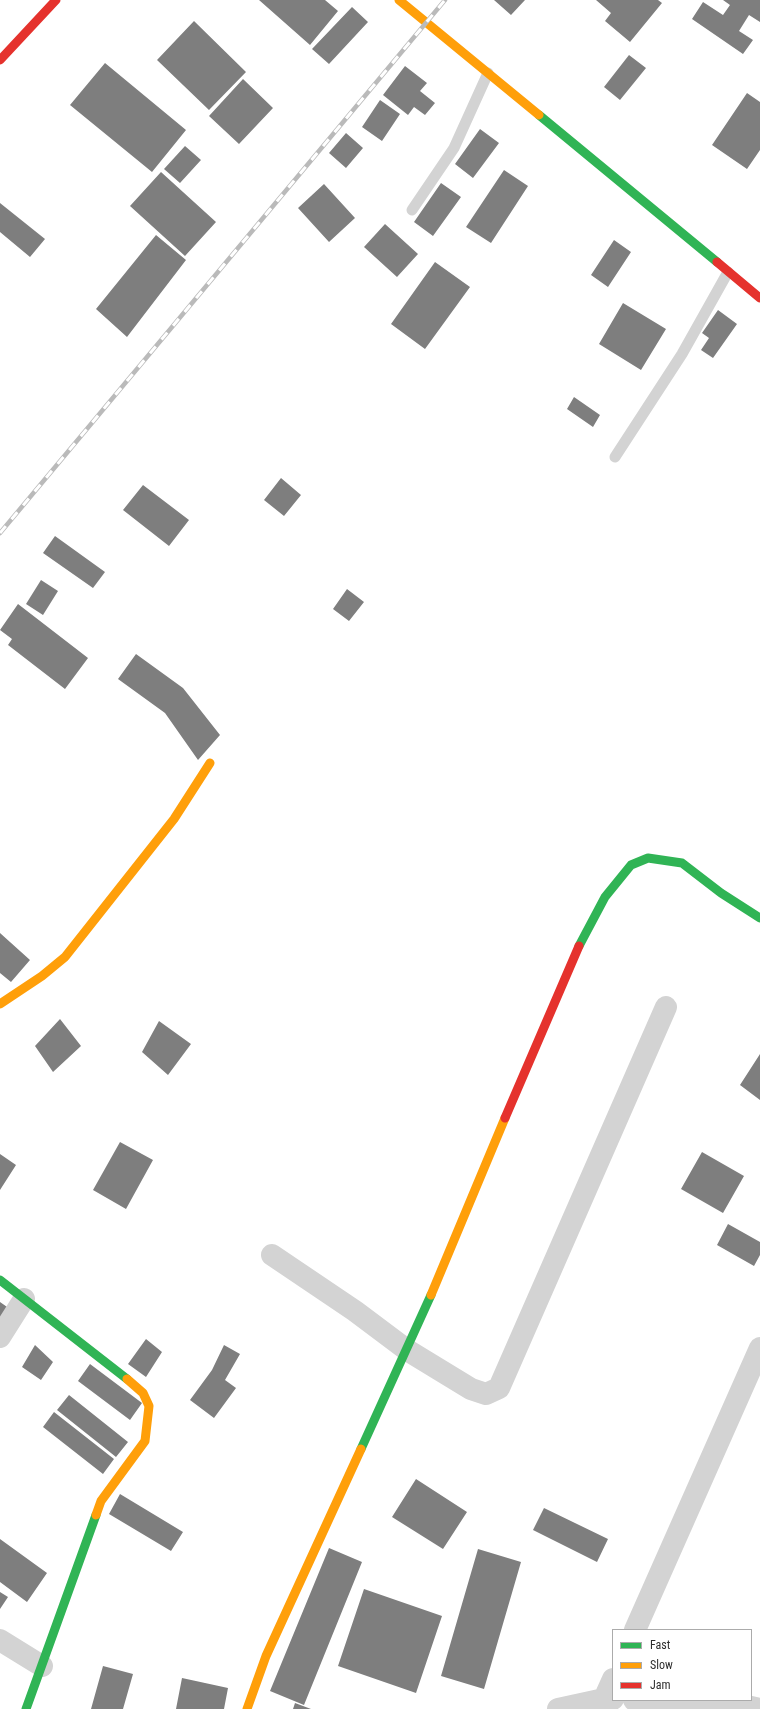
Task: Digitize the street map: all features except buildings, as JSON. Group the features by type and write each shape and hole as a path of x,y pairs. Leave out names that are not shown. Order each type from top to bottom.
{"main road":[{"path":"0,60 56,0"},
{"path":"399,0 760,298"},
{"path":"0,1004 42,976 65,957 174,819 210,763"},
{"path":"248,1709 266,1656 407,1350 582,938 605,897 631,865 648,858 682,863 721,893 760,918"},
{"path":"0,1280 123,1376 143,1393 149,1406 145,1441 132,1462 114,1482 101,1501 26,1709"}],"street":[{"path":"272,1255 355,1311 407,1350 471,1389 486,1394 499,1388 666,1007"},
{"path":"0,1337 24,1299"},
{"path":"635,1629 760,1348"},
{"path":"0,1640 42,1666"},
{"path":"558,1709 601,1698"},
{"path":"660,1701 738,1704 760,1709"}],"lane":[{"path":"412,210 454,148 488,73"},
{"path":"615,457 682,354 728,272"}],"railway":[{"path":"0,533 445,0"}],"traffic: fast":[{"path":"539,115 717,262"},
{"path":"579,946 605,897 631,865 648,858 682,863 721,893 760,918"},
{"path":"0,1280 127,1379"},
{"path":"361,1449 431,1295"},
{"path":"26,1709 96,1515"}],"traffic: slow":[{"path":"399,0 539,115"},
{"path":"0,1004 42,976 65,957 174,819 210,763"},
{"path":"431,1295 505,1118"},
{"path":"96,1515 101,1501 145,1441 149,1406 143,1393 127,1379"},
{"path":"247,1709 266,1656 361,1449"}],"traffic: jam":[{"path":"0,60 56,0"},
{"path":"717,262 760,298"},
{"path":"505,1118 579,946"}]}
